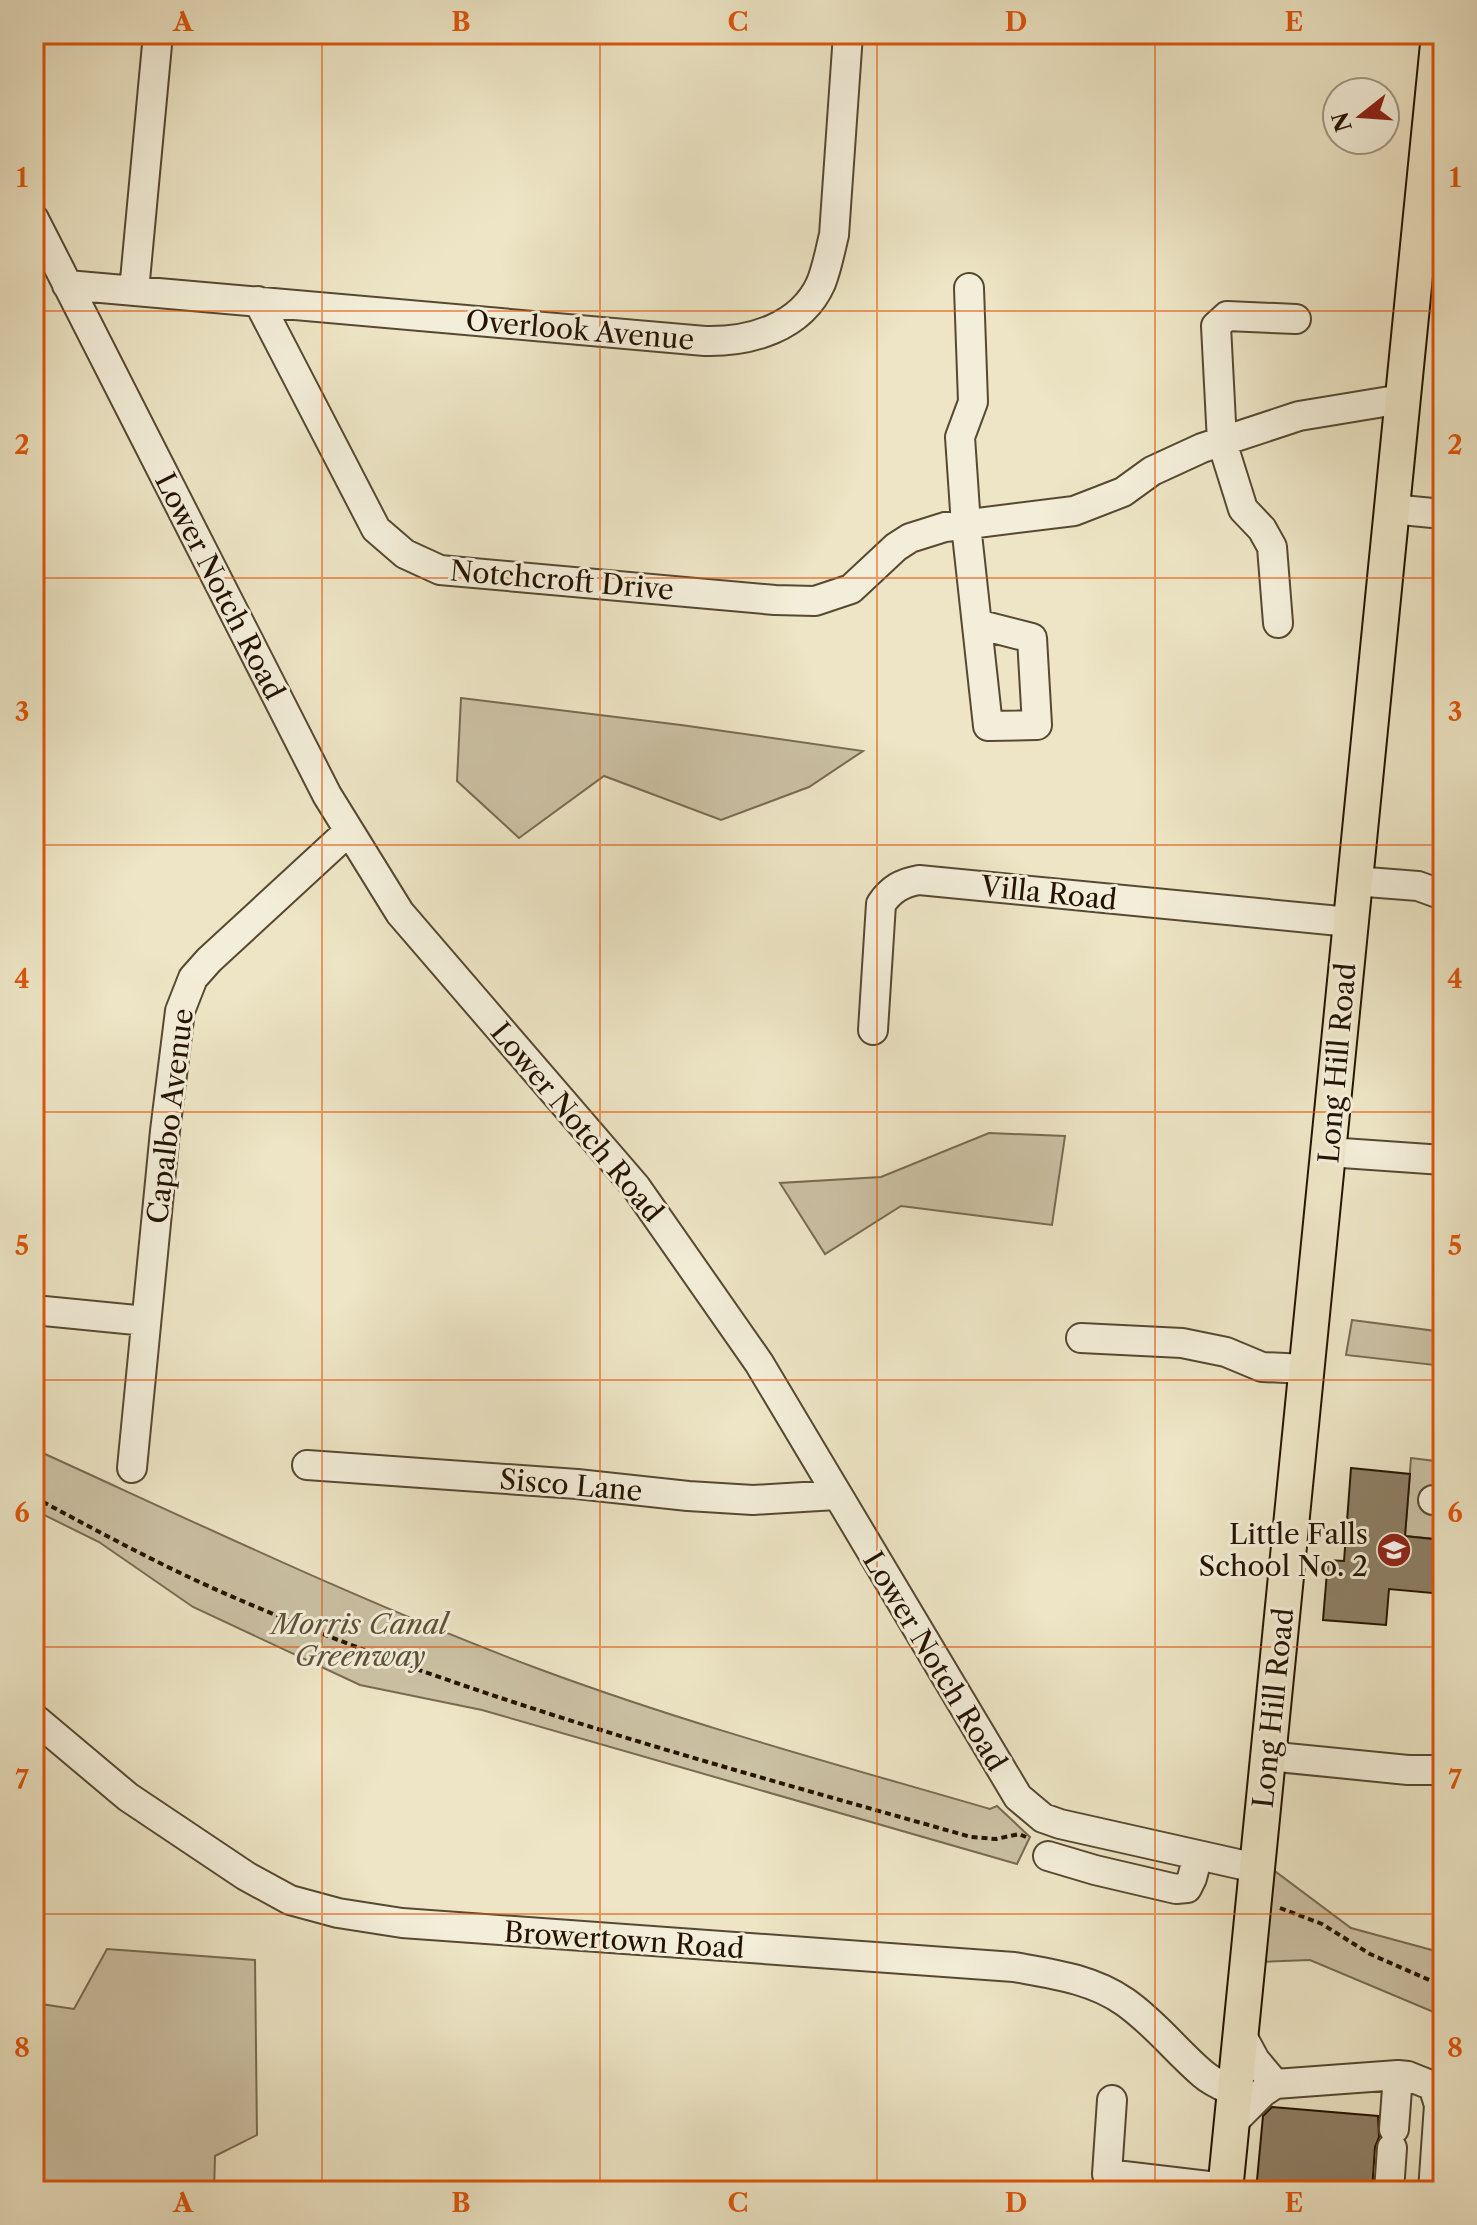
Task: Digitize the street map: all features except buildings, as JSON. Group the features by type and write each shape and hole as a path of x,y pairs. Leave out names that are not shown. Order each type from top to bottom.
{"main road":[{"name":"Long Hill Road","path":"1225,2189 1439,34"}],"street":[{"path":"134,291 158,34"},
{"name":"Overlook Avenue","path":"67,285 705,341 744,340 762,335 805,307 820,285 827,266 834,235 848,34"},
{"name":"Lower Notch Road","path":"34,219 327,795 400,913 636,1187 759,1363 1018,1797 1043,1818 1060,1824 1256,1868"},
{"path":"969,288 973,402 960,437 956,526 977,624"},
{"name":"Notchcroft Drive","path":"258,301 376,529 405,554 440,570 775,600 815,601 851,589 910,538 956,526 1074,511 1123,492 1152,471 1222,442 1299,416 1402,399"},
{"path":"1278,623 1272,547 1262,529 1243,509 1222,442 1216,326 1227,316 1296,319"},
{"path":"1391,509 1443,514"},
{"name":"Capalbo Avenue","path":"132,1468 169,1101 180,1011 186,993 193,978 209,960 349,831"},
{"name":"Villa Road","path":"873,1030 881,904 893,890 909,882 919,880 1350,922"},
{"path":"1354,881 1418,886 1443,895"},
{"path":"1328,1152 1443,1160"},
{"path":"34,1310 146,1321"},
{"path":"1081,1338 1182,1343 1226,1352 1262,1367 1307,1369"},
{"name":"Sisco Lane","path":"307,1465 753,1500 836,1495"},
{"name":"Browertown Road","path":"34,1718 128,1797 202,1849 290,1900 338,1913 402,1923 1014,1967 1065,1976 1096,1985 1125,2001 1159,2030 1234,2107"},
{"path":"1267,1756 1443,1770"},
{"path":"1040,1847 1095,1870 1176,1889 1187,1888 1198,1855"},
{"path":"1241,2034 1255,2060 1275,2084"},
{"path":"1234,2107 1275,2084 1398,2075 1433,2086 1439,2105 1433,2191"},
{"path":"1389,2191 1398,2075"},
{"path":"1112,2100 1107,2174 1225,2189"}],"path":[{"path":"34,1497 119,1543 238,1600 370,1653 566,1719 971,1837 996,1839 1019,1834 1040,1847"},
{"path":"1269,1905 1322,1924 1370,1954 1443,1986"}],"green space":[{"path":"461,698 863,751 809,787 721,820 604,776 519,838 457,781"},
{"path":"989,1133 1065,1136 1052,1225 901,1206 825,1254 780,1183 881,1177"},
{"path":"1352,1320 1443,1332 1443,1366 1346,1355"},
{"name":"Morris Canal Greenway","path":"34,1449 285,1564 539,1669 707,1726 820,1760 990,1809 997,1806 1030,1837 1017,1864 482,1710 360,1685 193,1607 99,1542 34,1510"},
{"path":"1411,1458 1443,1462 1443,1540 1405,1536"},
{"path":"1268,1866 1351,1928 1443,1953 1443,2016 1310,1960 1258,1962"},
{"path":"107,1949 255,1960 257,2135 215,2156 214,2191 34,2191 34,2003 74,2009"}],"place":[{"name":"Little Falls School No. 2","path":"1394,1550"}]}
